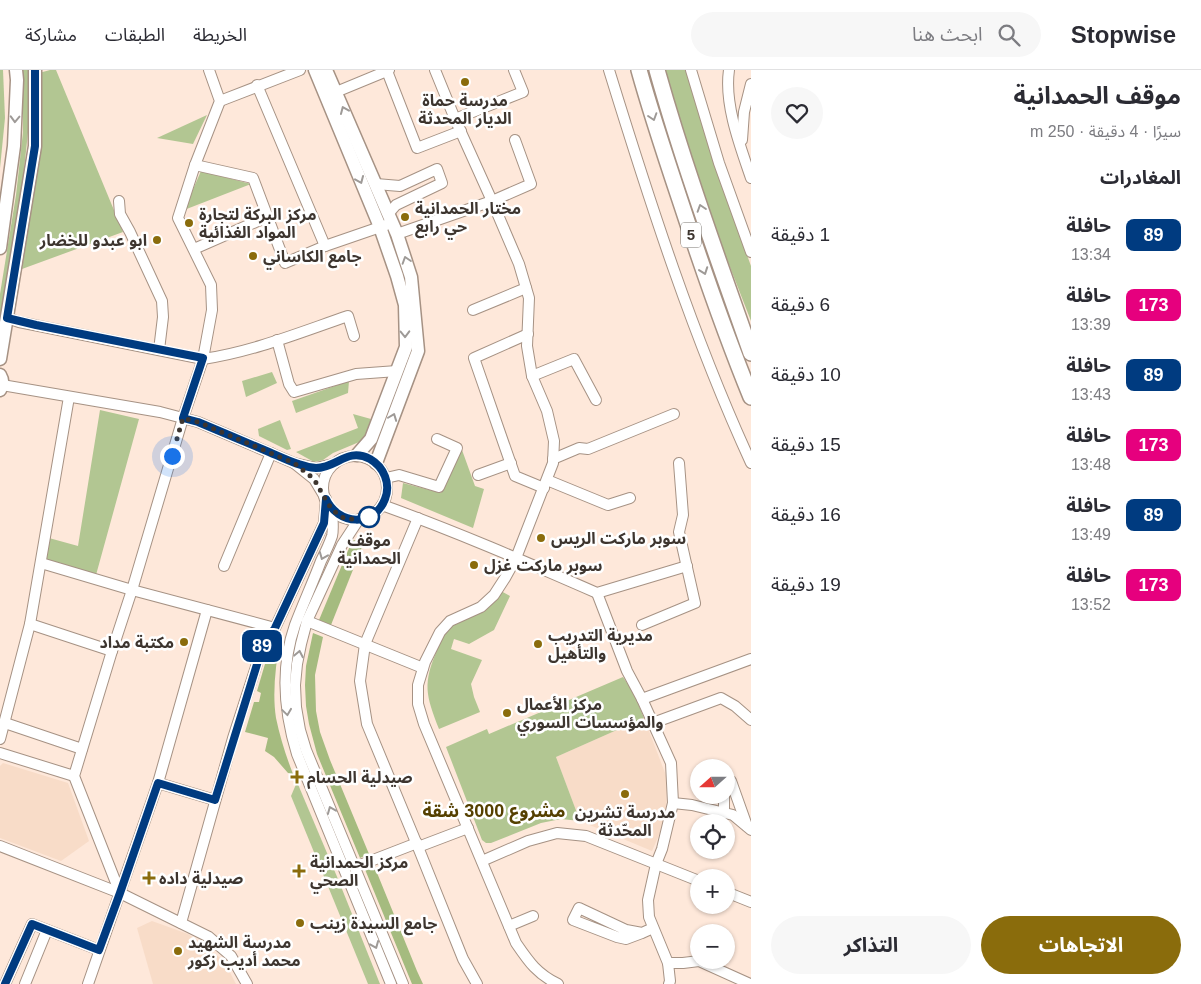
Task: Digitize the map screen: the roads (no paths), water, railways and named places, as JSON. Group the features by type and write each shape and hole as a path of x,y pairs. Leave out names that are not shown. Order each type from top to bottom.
{"highway":[{"name":"5","path":"639,70 650,110 697,253 751,397"},
{"name":"5","path":"657,70 714,249 751,353"}],"main road":[{"path":"0,248 14,146 16,70"},
{"path":"0,359 35,146 35,70"},
{"path":"315,70 380,227 405,305 406,347 372,439 357,456"},
{"path":"326,70 376,184 411,277 418,351 376,463"}],"street":[{"path":"120,893 74,776 203,358 212,310 211,285 178,218 195,165 220,101 210,70"},
{"path":"220,101 257,85 300,70"},
{"path":"435,70 519,264 529,298 527,346 532,376 547,411 554,441 553,464 516,558 494,594 481,608 450,621 440,632 423,668 418,685 418,704 424,724 516,943 543,981 558,984"},
{"path":"455,119 523,92 514,70"},
{"path":"609,70 639,168 698,337 751,463"},
{"path":"691,70 718,163 751,252"},
{"path":"729,70 727,80 729,102 743,156 751,178"},
{"path":"336,92 388,71 417,148 461,131"},
{"path":"743,156 744,112 751,84"},
{"path":"257,85 325,246"},
{"path":"195,165 253,178 284,263 325,246 392,223 492,200 532,184 515,140"},
{"path":"376,184 400,186 437,169 442,183 396,205 392,223"},
{"path":"119,201 120,214 162,301 163,317 159,350"},
{"path":"194,250 266,217"},
{"path":"474,310 526,288"},
{"path":"7,318 28,324 203,358 221,356 277,340 348,316 354,336"},
{"path":"528,334 474,358 515,476 608,505 630,498"},
{"path":"277,340 289,384 294,392 356,374 397,371"},
{"path":"532,376 574,359 596,400"},
{"path":"1,383 69,397 160,412 198,422 294,463 316,468 333,464 349,456 364,457 381,468 386,478 386,498 382,505 370,516 358,520 344,518 332,509 314,479 294,463"},
{"path":"0,740 30,624 69,397"},
{"path":"553,459 580,448 588,449 674,414"},
{"path":"386,478 399,476 439,487 457,448 437,439"},
{"path":"224,566 271,453"},
{"path":"478,476 511,463"},
{"path":"181,923 215,800 263,645 275,628 324,523 326,499 324,480 333,464"},
{"path":"642,624 695,603 679,532 683,515 679,464"},
{"path":"382,505 516,558 597,593 686,566"},
{"path":"314,782 297,754 290,732 286,706 286,662 295,624 332,535 332,509"},
{"path":"418,518 365,644 360,680 367,724 418,845 463,960 476,984"},
{"path":"358,520 342,545 307,621 297,664 295,685 296,707 314,782 391,984"},
{"path":"41,563 132,590 275,628"},
{"path":"597,593 627,671 642,698 671,764 673,803 648,900 649,917 668,963 669,984"},
{"path":"88,984 158,783 207,610"},
{"path":"307,621 423,668"},
{"path":"30,624 112,650"},
{"path":"642,698 751,659"},
{"path":"653,723 721,698 735,706 751,720"},
{"path":"5,723 82,749"},
{"path":"0,753 74,776"},
{"path":"158,783 215,800"},
{"path":"735,791 749,828"},
{"path":"673,803 692,805 733,815 749,828"},
{"path":"724,804 724,813"},
{"path":"355,867 468,828"},
{"path":"482,861 528,841 557,833 586,836 690,877"},
{"path":"339,844 355,867 403,984"},
{"path":"0,846 120,893 208,937 231,956 246,984"},
{"path":"735,896 751,902"},
{"path":"642,933 626,930 579,908 574,920 626,939 642,933 653,928"},
{"path":"508,926 533,916"},
{"path":"5,984 32,924 99,950"},
{"path":"25,984 47,930"},
{"path":"668,963 699,961 750,984"},
{"path":"14,963 31,970"}],"place":[{"name":"مدرسة حماة الديار المحدثة","path":"465,82"},
{"name":"مختار الحمدانية حي رابع","path":"405,217"},
{"name":"مركز البركة لتجارة المواد الغذائية","path":"189,223"},
{"name":"ابو عبدو للخضار","path":"157,240"},
{"name":"جامع الكاساني","path":"253,256"},
{"name":"موقف الحمدانية","path":"369,517"},
{"name":"سوبر ماركت الريس","path":"541,538"},
{"name":"سوبر ماركت غزل","path":"474,565"},
{"name":"مكتبة مداد","path":"184,642"},
{"name":"مديرية التدريب والتأهيل","path":"538,644"},
{"name":"مركز الأعمال والمؤسسات السوري","path":"507,713"},
{"name":"صيدلية الحسام","path":"297,777"},
{"name":"مدرسة تشرين المحّدثة","path":"625,794"},
{"name":"مركز الحمدانية الصحي","path":"299,871"},
{"name":"صيدلية داده","path":"149,878"},
{"name":"جامع السيدة زينب","path":"300,923"},
{"name":"مدرسة الشهيد محمد أديب زكور","path":"178,951"}],"district":[{"name":"مشروع 3000 شقة","path":"494,811"}]}
